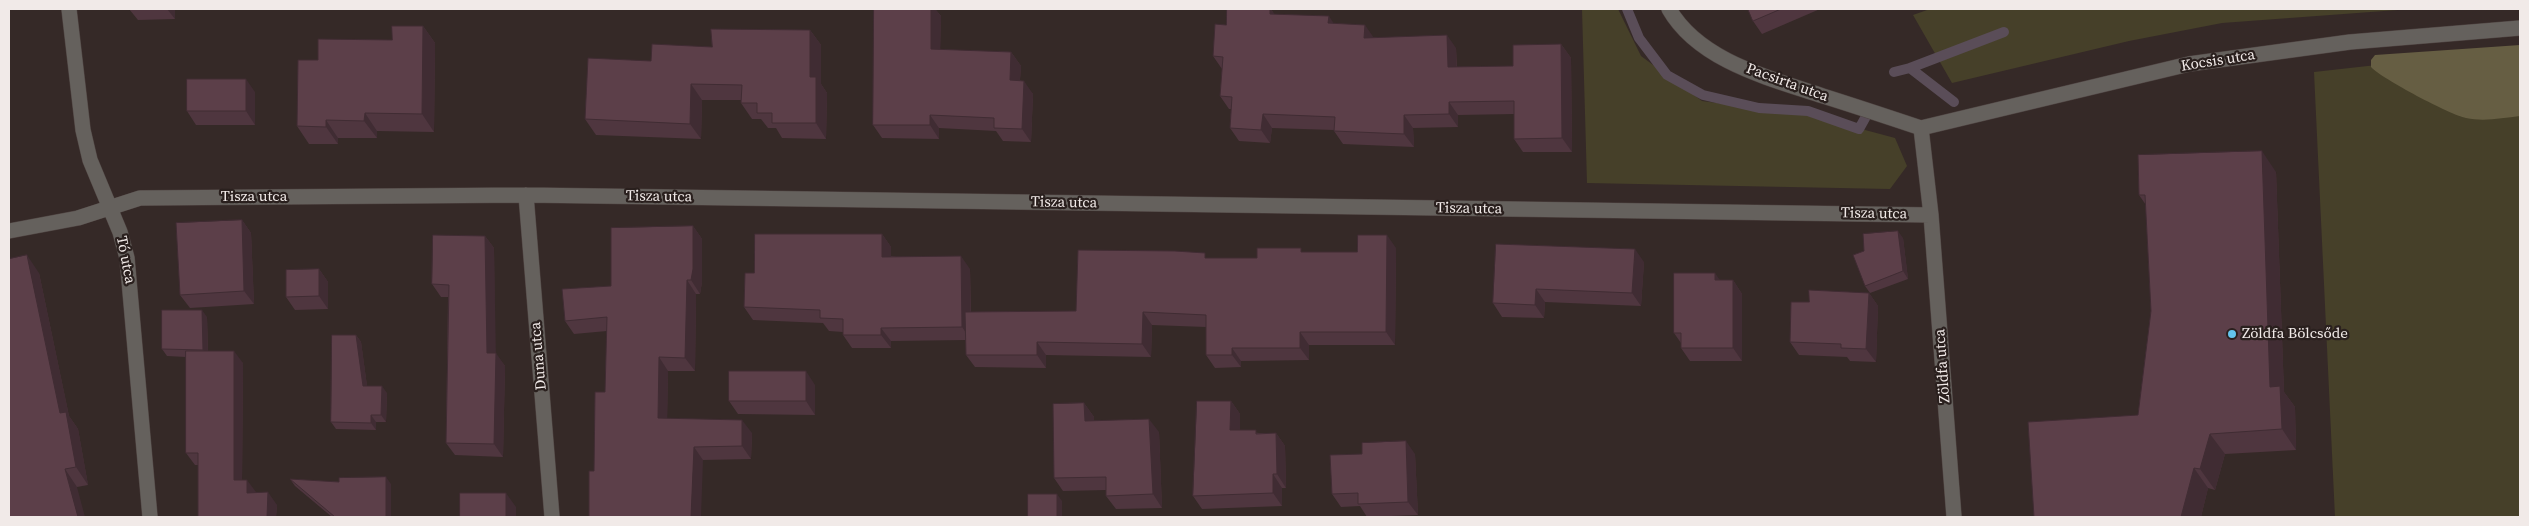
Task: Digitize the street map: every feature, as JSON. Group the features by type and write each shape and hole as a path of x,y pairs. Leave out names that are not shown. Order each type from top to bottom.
{"street":[{"name":"Tó utca","path":"69,9 83,130 90,160 110,207 128,258 150,517"},
{"name":"Pacsirta utca","path":"1669,9 1697,40 1730,62 1773,80 1921,128"},
{"name":"Kocsis utca","path":"1921,128 2189,64 2350,42 2520,28"},
{"path":"1921,128 1932,215"},
{"name":"Tisza utca","path":"9,231 78,218 140,198 526,195 1932,215"},
{"name":"Duna utca","path":"526,195 552,517"},
{"name":"Zöldfa utca","path":"1932,215 1954,517"}],"shaded area":[{"path":"1582,9 1618,9 1641,56 1702,101 1809,115 1895,138 1907,166 1890,189 1587,183"},
{"path":"1930,9 2411,9 2222,23 2129,41 1952,83 1913,15"},
{"path":"2520,45 2520,116 2480,120 2466,118 2432,104 2402,88 2371,67 2371,60 2375,55"},
{"path":"2520,49 2520,517 2335,517 2314,72"}],"building":[{"path":"874,9 931,9 931,49 1011,52 1010,80 1024,81 1022,129 994,128 994,118 930,115 930,125 873,125"},
{"path":"1227,9 1270,9 1270,14 1329,16 1328,23 1365,25 1364,38 1447,35 1448,67 1513,66 1513,45 1561,44 1562,138 1514,139 1514,101 1449,102 1449,114 1404,115 1404,134 1334,131 1335,117 1263,114 1261,130 1230,128 1232,97 1220,96 1223,57 1213,56 1215,24 1226,25"},
{"path":"1748,9 1781,9 1753,21"},
{"path":"392,26 423,26 422,114 365,113 364,121 326,120 326,127 297,126 298,60 318,60 318,39 392,40"},
{"path":"711,29 810,30 810,77 816,77 816,123 772,123 772,113 757,113 757,103 741,103 742,85 691,84 690,124 585,119 588,58 651,61 652,44 712,47"},
{"path":"187,79 246,79 246,111 187,111"},
{"name":"Zöldfa Bölcsőde","path":"2262,151 2270,387 2280,386 2282,429 2210,434 2200,469 2194,468 2181,517 2034,517 2028,422 2138,415 2151,311 2145,195 2139,195 2138,155"},
{"path":"242,220 244,291 180,295 176,223"},
{"path":"693,226 693,269 691,280 687,280 685,358 659,357 658,418 742,420 742,446 694,447 691,517 589,517 589,471 594,471 595,392 605,392 607,317 565,321 562,289 611,286 611,228"},
{"path":"1898,231 1903,271 1865,286 1853,255 1864,251 1863,234"},
{"path":"755,234 882,234 882,257 961,256 962,327 881,328 881,335 843,335 843,319 820,318 820,310 744,307 745,273 754,273"},
{"path":"433,235 485,236 487,353 496,353 494,444 446,443 449,285 432,284"},
{"path":"1358,235 1387,235 1386,332 1300,332 1300,348 1232,348 1232,355 1206,355 1206,315 1143,312 1142,344 1037,342 1037,355 966,355 965,312 1076,311 1078,250 1175,251 1205,253 1205,258 1257,258 1257,248 1301,248 1301,252 1357,252"},
{"path":"1496,244 1635,249 1632,293 1536,289 1535,305 1493,303"},
{"path":"27,255 60,413 66,412 76,467 65,469 78,517 9,517 9,259"},
{"path":"319,269 319,296 286,297 286,270"},
{"path":"1674,273 1715,273 1715,280 1733,280 1733,348 1681,348 1681,333 1674,333"},
{"path":"1809,290 1869,293 1866,349 1841,348 1841,344 1790,342 1791,302 1809,302"},
{"path":"162,310 202,310 203,350 162,349"},
{"path":"332,335 356,335 363,386 382,386 381,415 371,415 371,423 331,422"},
{"path":"186,351 234,351 234,480 247,480 247,493 268,492 267,517 198,517 198,453 186,453"},
{"path":"729,371 806,371 806,401 729,401"},
{"path":"1197,401 1231,401 1230,430 1256,430 1256,434 1276,433 1277,474 1273,474 1273,493 1193,496"},
{"path":"1084,403 1085,421 1149,419 1153,494 1106,496 1106,477 1054,478 1053,404"},
{"path":"1406,441 1408,502 1358,504 1358,493 1332,494 1330,455 1362,454 1362,443"},
{"path":"386,477 386,517 335,517 290,479 339,482 339,478"},
{"path":"460,493 506,493 506,517 460,517"},
{"path":"1028,494 1057,494 1057,517 1028,517"}],"waterway":[{"path":"1627,9 1639,38 1667,75 1703,95 1759,108 1808,111 1859,129 1869,111"},
{"path":"1910,68 2004,32"},
{"path":"1894,72 1910,68 1954,102"}],"place":[{"name":"Zöldfa Bölcsőde","path":"2232,334"}]}
